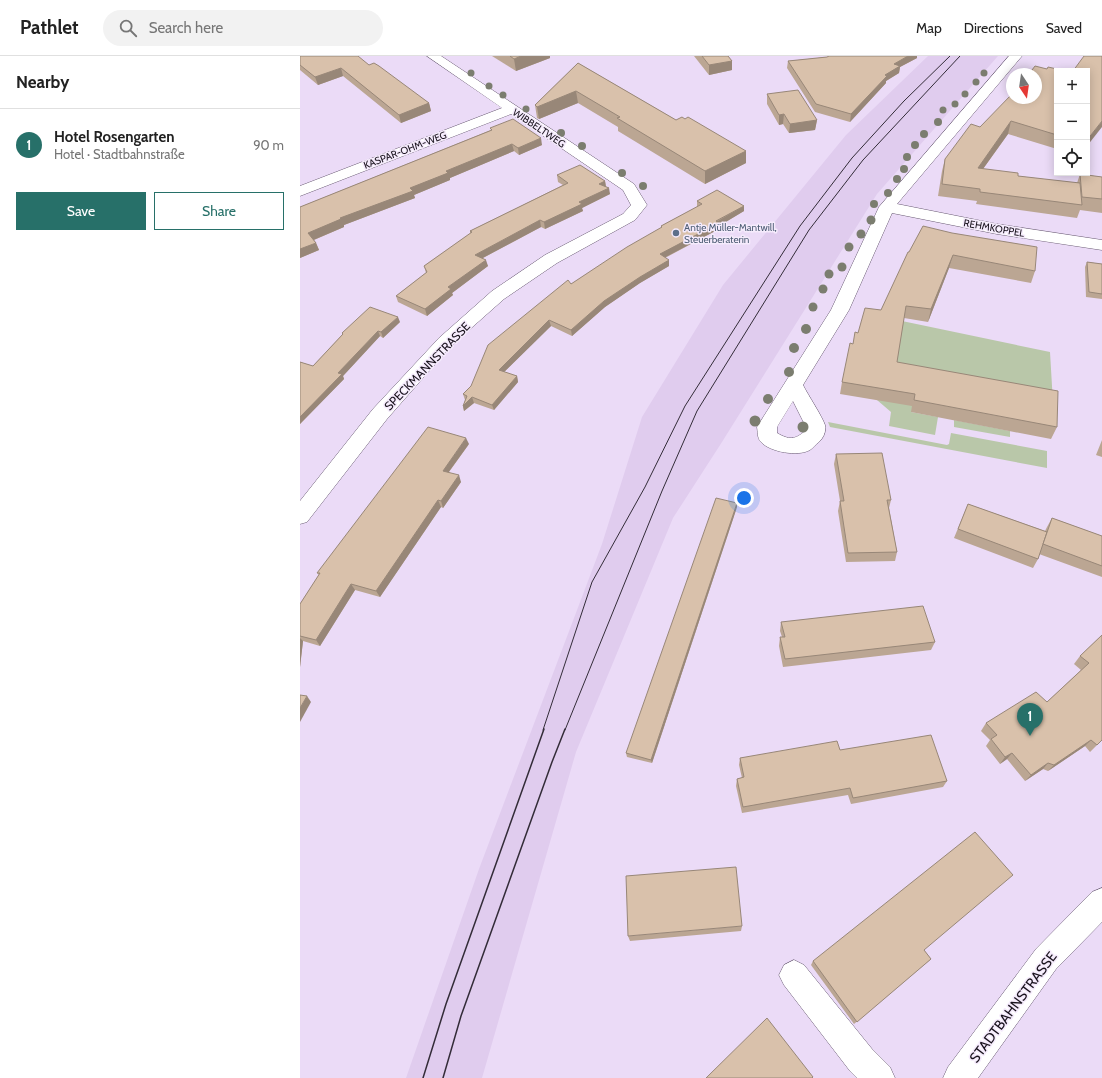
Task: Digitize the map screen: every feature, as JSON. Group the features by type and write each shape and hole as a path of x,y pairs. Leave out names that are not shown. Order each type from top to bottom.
{"street":[{"name":"WIBBELTWEG","path":"433,56 629,187 639,205"},
{"path":"794,386 840,310 887,208 1016,56"},
{"name":"KASPAR-OHM-WEG","path":"300,191 511,109"},
{"name":"SPECKMANNSTRASSE","path":"300,516 380,414 445,342 498,295 551,259 629,217 639,205"},
{"name":"REHMKOPPEL","path":"887,208 997,229 1102,245"},
{"name":"STADTBAHNSTRASSE","path":"959,1078 1046,959 1102,902"},
{"path":"794,975 861,1060 879,1078"}],"shaded area":[{"path":"928,56 998,56 877,194 673,518 576,752 482,1078 406,1078 479,869 602,544 642,417 723,285 846,135"}],"green space":[{"path":"902,321 1050,352 1053,403 911,412 938,417 935,435 889,426 891,412 877,400 879,386"},
{"path":"954,420 1010,431 1010,437 954,427"},
{"path":"828,422 947,445 949,444 951,433 1047,451 1047,468 830,427"}],"building":[{"path":"300,56 358,56 369,65 374,63 379,66 429,103 399,115 341,68 315,77 300,65"},
{"path":"510,56 521,56 514,59"},
{"path":"702,56 728,56 732,61 709,65"},
{"path":"829,56 908,56 894,64 900,66 885,75 887,76 851,114 816,104 788,61"},
{"path":"1084,56 1102,56 1102,121 1090,136 1090,68 1075,68"},
{"path":"578,63 676,120 682,117 685,119 688,117 746,151 705,171 617,118 620,117 576,91 537,107 535,105"},
{"path":"1035,66 1047,69 1048,67 1054,68 1054,134 1011,121 978,168 1018,173 1018,176 1080,183 1082,205 980,192 980,189 942,184 945,159 971,124 980,127 1006,100 1006,104 1042,104 1042,68 1034,68"},
{"path":"798,90 817,120 790,124 784,114 779,115 767,94"},
{"path":"513,119 541,138 518,148 512,144 446,171 448,173 410,188 413,191 340,218 341,219 308,233 316,243 300,249 300,207 492,130 490,128"},
{"path":"580,165 605,181 599,184 609,188 579,202 582,204 544,222 540,220 475,255 486,260 448,287 451,289 425,309 396,296 427,272 424,266 472,232 470,231 568,183 557,175"},
{"path":"1080,176 1102,177 1102,199 1082,197"},
{"path":"717,190 744,206 716,221 719,223 660,254 669,260 604,301 571,330 549,320 499,370 517,376 492,405 472,397 463,406 467,396 463,394 471,386 488,345 568,280 571,284 627,247 662,227 661,226 702,204 697,201"},
{"path":"923,226 952,233 1037,247 1035,271 953,255 931,309 906,306 897,362 1058,391 1057,427 914,400 915,394 842,382 850,343 853,344 855,332 858,333 865,308 881,310 908,252"},
{"path":"1087,262 1102,264 1102,294 1089,292"},
{"path":"370,307 398,317 381,332 378,331 338,373 342,374 300,417 300,362 313,366 343,334 342,333"},
{"path":"428,427 466,438 443,471 459,475 441,501 438,500 376,591 351,584 316,640 300,636 300,604 320,573 317,573"},
{"path":"882,453 891,500 887,500 897,552 848,553 840,501 844,501 836,454"},
{"path":"716,498 737,503 651,760 626,753"},
{"path":"968,504 1047,532 1038,559 958,529"},
{"path":"1052,518 1102,536 1102,566 1043,544"},
{"path":"923,606 935,642 785,659 780,637 785,637 781,622"},
{"path":"1102,635 1102,740 1097,745 1091,740 1054,765 1048,763 1031,775 1012,753 1005,757 991,739 997,735 986,723 1036,692 1047,702 1089,663 1080,656"},
{"path":"300,695 307,696 300,708"},
{"path":"931,735 947,781 853,798 850,788 743,807 737,779 744,777 740,758 837,741 840,750"},
{"path":"975,832 1013,875 924,950 931,959 857,1022 813,961"},
{"path":"736,867 742,926 628,936 626,876"},
{"path":"767,1018 813,1077 812,1078 706,1078"}],"tram line":[{"path":"543,730 592,582 645,487 685,406 800,226 852,158 904,101 950,56"},
{"path":"565,730 662,491 697,411 809,230 863,160 960,56"},
{"path":"423,1078 446,1004 544,729"},
{"path":"443,1078 461,1016 565,729"}],"place":[{"name":"Antje Müller-Mantwill, Steuerberaterin","path":"676,233"},
{"name":"Hotel Rosengarten","path":"1030,736"}]}
